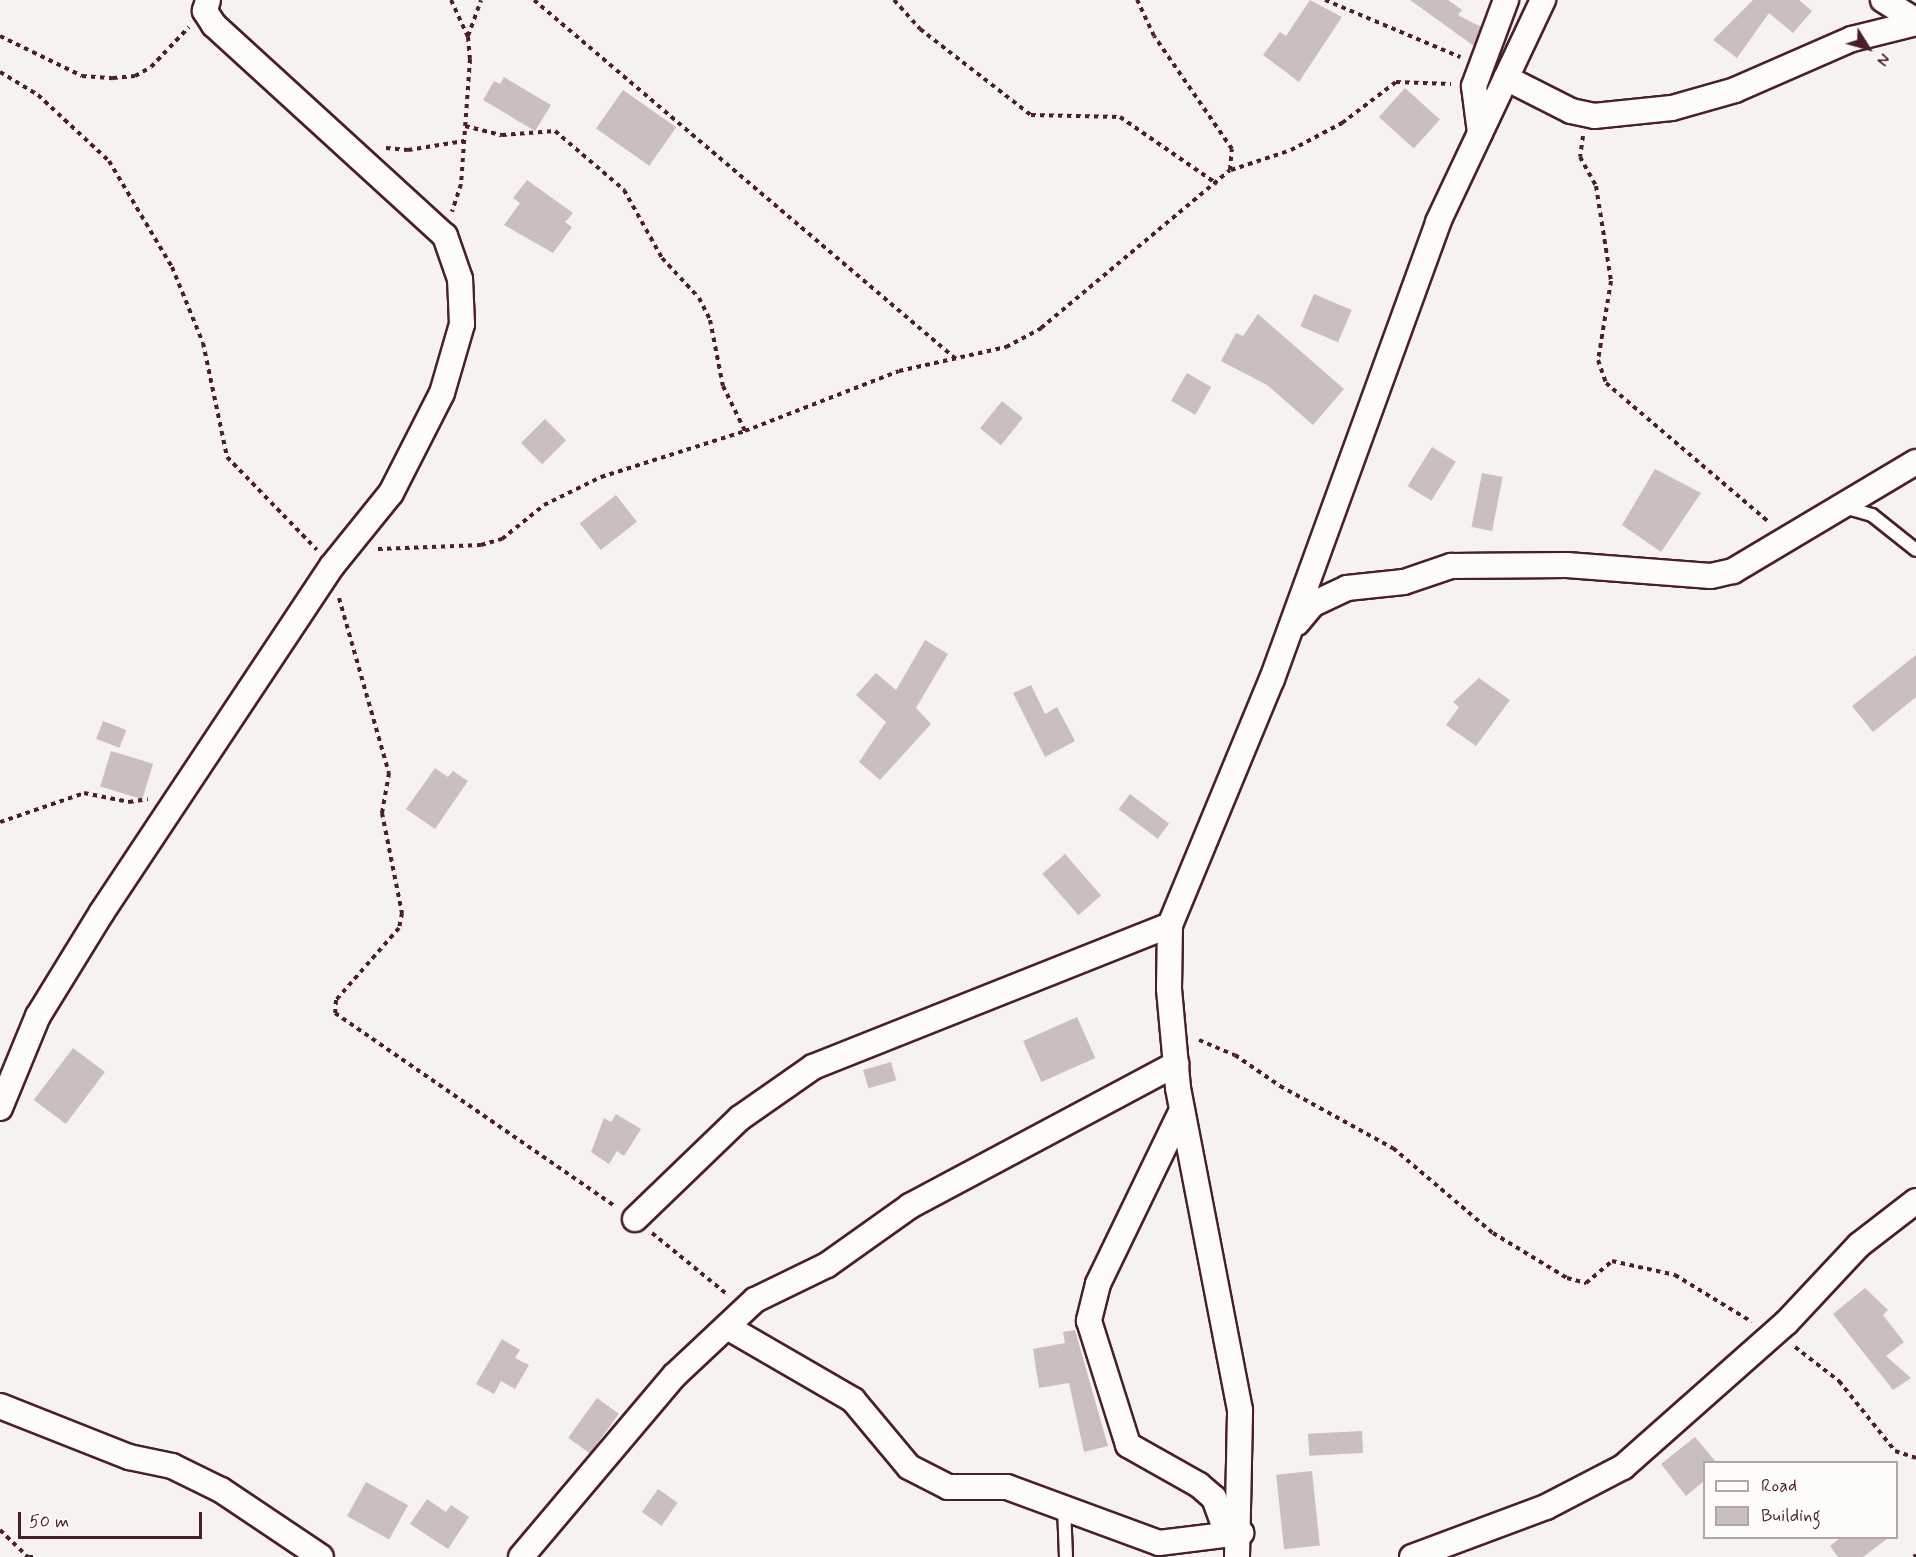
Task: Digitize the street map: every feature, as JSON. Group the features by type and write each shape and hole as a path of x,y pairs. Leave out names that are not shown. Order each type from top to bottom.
{"street":[{"path":"1480,133 1474,86 1506,0"},
{"path":"1236,1557 1234,1534 1240,1410 1182,1110 1172,1020 1170,925 1288,634 1438,222 1543,0"},
{"path":"1883,0 1916,22"},
{"path":"0,1108 38,1016 188,785 340,558 391,493 442,393 462,324 460,279 445,236 349,149 206,6"},
{"path":"1506,78 1571,111 1594,116 1672,108 1735,90 1852,39 1916,22"},
{"path":"1288,634 1313,604 1347,588 1404,582 1451,566 1567,565 1711,576 1733,571 1916,462"},
{"path":"635,1219 740,1118 813,1067 1170,925"},
{"path":"521,1557 675,1375 746,1309 827,1265 910,1206 1176,1064"},
{"path":"1182,1110 1098,1284 1089,1321 1128,1445 1199,1485 1214,1498 1234,1534"},
{"path":"1412,1557 1592,1487 1623,1467 1780,1328 1859,1245 1916,1201"},
{"path":"727,1326 853,1400 909,1467 948,1487 1007,1487 1159,1542 1234,1534"},
{"path":"0,1406 129,1457 172,1466 221,1490 321,1557"}],"lane":[{"path":"1840,506 1872,515 1916,550"},
{"path":"1064,1507 1066,1557"}],"path":[{"path":"451,0 468,37"},
{"path":"445,236 460,184 465,126 468,37 481,0"},
{"path":"534,0 956,359"},
{"path":"894,0 920,30 1031,115 1120,117 1216,184"},
{"path":"1137,0 1154,36 1232,148 1230,170"},
{"path":"1326,0 1448,55 1482,61"},
{"path":"0,36 82,76 135,76 151,68 206,6"},
{"path":"0,72 63,116 109,161 172,267 202,343 227,457 340,558 389,773 382,813 402,913 399,928 336,1000 335,1013 635,1219 746,1309"},
{"path":"340,558 481,545 502,538 544,506 601,477 745,431 899,371 1006,347 1041,328 1230,170 1291,150 1342,123 1396,82 1474,86"},
{"path":"1571,111 1583,130 1580,157 1596,186 1606,235 1611,291 1598,360 1606,382 1787,539"},
{"path":"465,126 502,135 555,131 624,190 662,258 699,298 710,320 723,386 745,431"},
{"path":"349,149 408,150 464,141"},
{"path":"0,822 84,793 129,802 188,785"},
{"path":"1172,1020 1205,1045 1235,1054 1280,1086 1393,1148 1493,1233 1567,1278 1586,1283 1612,1261 1675,1275 1780,1328 1788,1340 1839,1381 1879,1425 1894,1451 1916,1458"},
{"path":"0,1530 28,1557 36,1557"}],"building":[{"path":"1310,0 1342,17 1299,82 1263,55 1280,32 1286,36"},
{"path":"1410,0 1448,0 1462,10 1458,15 1481,27 1474,46"},
{"path":"1753,0 1799,0 1812,11 1793,33 1769,13 1737,58 1713,40"},
{"path":"504,77 551,105 535,131 483,100 494,81 500,84"},
{"path":"1405,88 1440,119 1414,148 1379,117"},
{"path":"623,90 676,127 649,166 596,129"},
{"path":"527,180 573,213 565,222 572,227 553,253 504,225 520,203 513,198"},
{"path":"1314,294 1352,310 1338,342 1300,326"},
{"path":"1258,314 1344,389 1313,425 1267,385 1221,361 1236,333 1243,336"},
{"path":"1187,373 1211,387 1195,415 1171,401"},
{"path":"1002,401 1023,418 1001,445 980,428"},
{"path":"545,419 566,440 542,464 521,443"},
{"path":"1432,447 1456,462 1431,501 1408,486"},
{"path":"1655,469 1701,493 1661,552 1622,525"},
{"path":"1482,473 1503,477 1492,531 1472,527"},
{"path":"616,495 637,522 601,550 580,523"},
{"path":"925,640 948,654 916,708 931,724 880,780 859,762 886,722 856,695 876,673 896,690"},
{"path":"1916,655 1916,697 1873,732 1852,706"},
{"path":"1479,678 1510,700 1476,746 1446,725 1459,707 1453,702"},
{"path":"1031,685 1045,714 1057,707 1075,741 1045,757 1013,693"},
{"path":"103,721 126,730 120,748 96,739"},
{"path":"111,751 153,764 142,799 100,786"},
{"path":"435,768 448,777 453,771 468,781 435,829 406,809"},
{"path":"1130,794 1169,823 1158,839 1119,809"},
{"path":"1065,854 1101,896 1078,915 1042,874"},
{"path":"1077,1017 1095,1058 1041,1082 1023,1041"},
{"path":"73,1048 105,1072 66,1124 34,1100"},
{"path":"891,1062 896,1080 868,1088 863,1070"},
{"path":"616,1114 641,1129 624,1156 617,1151 609,1164 591,1152 604,1118 611,1122"},
{"path":"1865,1288 1888,1310 1883,1315 1904,1342 1886,1356 1911,1378 1893,1390 1833,1314"},
{"path":"1075,1330 1108,1446 1084,1452 1069,1383 1039,1388 1033,1349 1065,1343 1063,1332"},
{"path":"502,1339 520,1350 515,1358 529,1365 515,1389 501,1381 494,1394 476,1384"},
{"path":"597,1398 619,1414 590,1454 568,1438"},
{"path":"1362,1431 1363,1453 1309,1456 1308,1434"},
{"path":"1695,1437 1715,1461 1703,1461 1703,1482 1686,1496 1661,1464"},
{"path":"1312,1471 1320,1546 1284,1549 1276,1475"},
{"path":"366,1482 408,1505 389,1539 347,1516"},
{"path":"658,1489 678,1503 662,1526 642,1512"},
{"path":"427,1499 446,1512 451,1505 469,1517 448,1549 410,1524"},
{"path":"1839,1539 1887,1539 1863,1557 1838,1557 1830,1546"}]}
